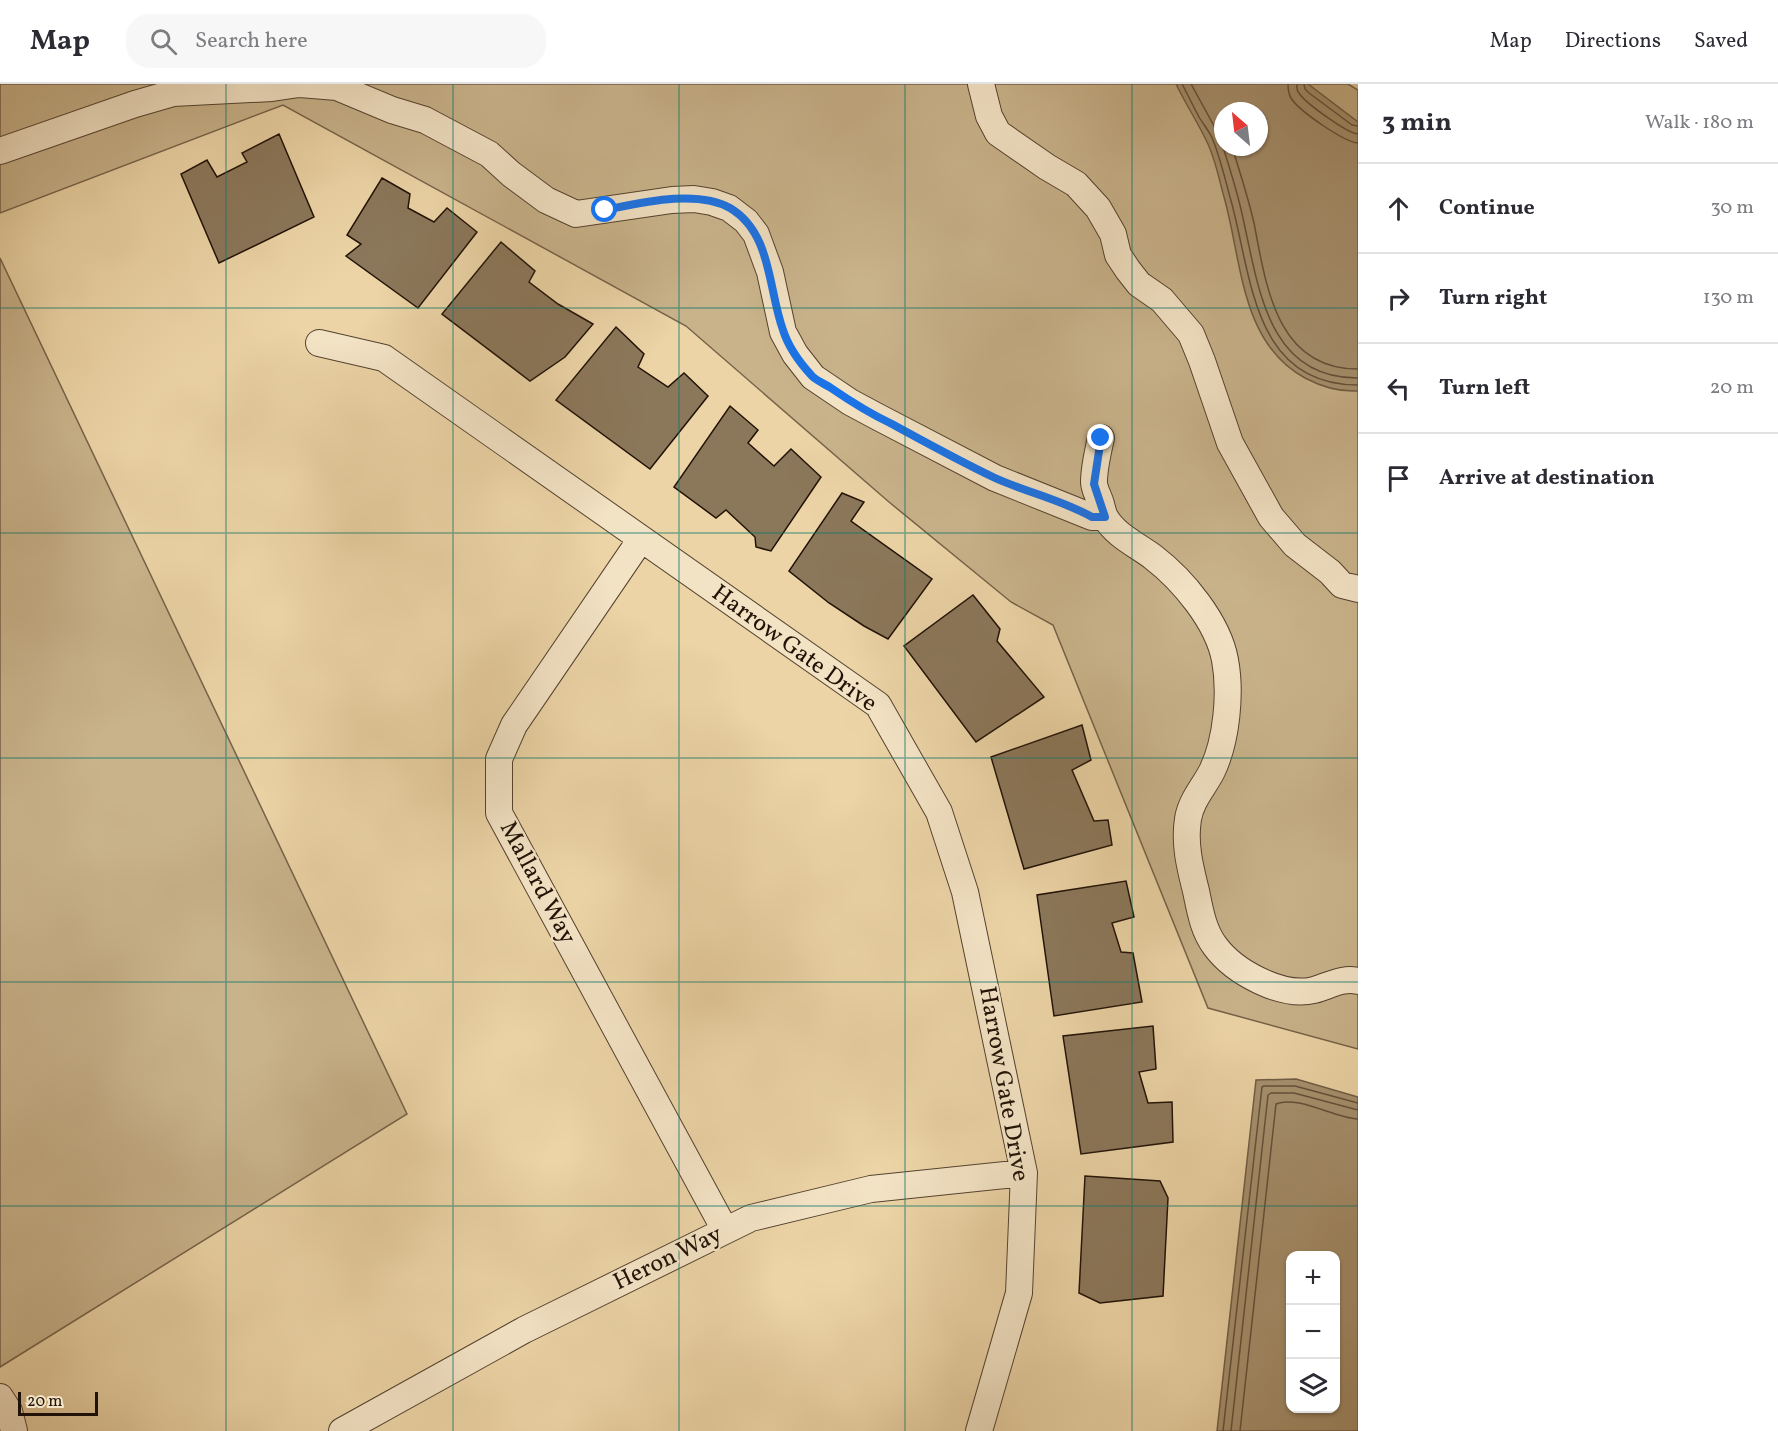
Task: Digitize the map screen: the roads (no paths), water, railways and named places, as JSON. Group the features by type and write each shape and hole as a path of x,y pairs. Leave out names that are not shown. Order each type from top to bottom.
{"street":[{"path":"0,151 173,93 273,88 299,84 337,87 392,110 424,120 489,154 546,200 576,214 672,200 694,199 712,202 729,208 746,221 756,234 770,272 783,332 795,354 813,377 850,402 995,478 1092,517 1105,517"},
{"path":"981,84 989,116 998,133 1076,184 1098,208 1113,234 1118,255 1128,270 1139,284 1162,300 1191,334 1230,443 1271,517 1295,545 1330,572 1342,585 1358,589"},
{"name":"Harrow Gate Drive","path":"319,343 384,358 878,705 939,812 965,892 1024,1173 1019,1293 979,1431"},
{"path":"1101,438 1094,484 1105,517 1123,538 1153,558 1174,576 1208,619 1223,652 1228,686 1222,740 1212,770 1196,795 1188,817 1186,843 1204,926 1215,946 1233,964 1268,986 1293,991 1313,990 1351,979 1358,981"},
{"name":"Mallard Way","path":"641,539 514,725 499,759 499,813 725,1230"},
{"name":"Heron Way","path":"342,1431 524,1330 751,1218 872,1189 1024,1173"},
{"path":"0,1397 9,1411 14,1431"}],"water":[{"path":"1176,84 1308,84 1358,122 1358,391 1331,388 1305,378 1284,363 1267,344 1247,298 1212,154"},
{"path":"1296,1079 1358,1097 1358,1431 1217,1431 1256,1080"}]}
